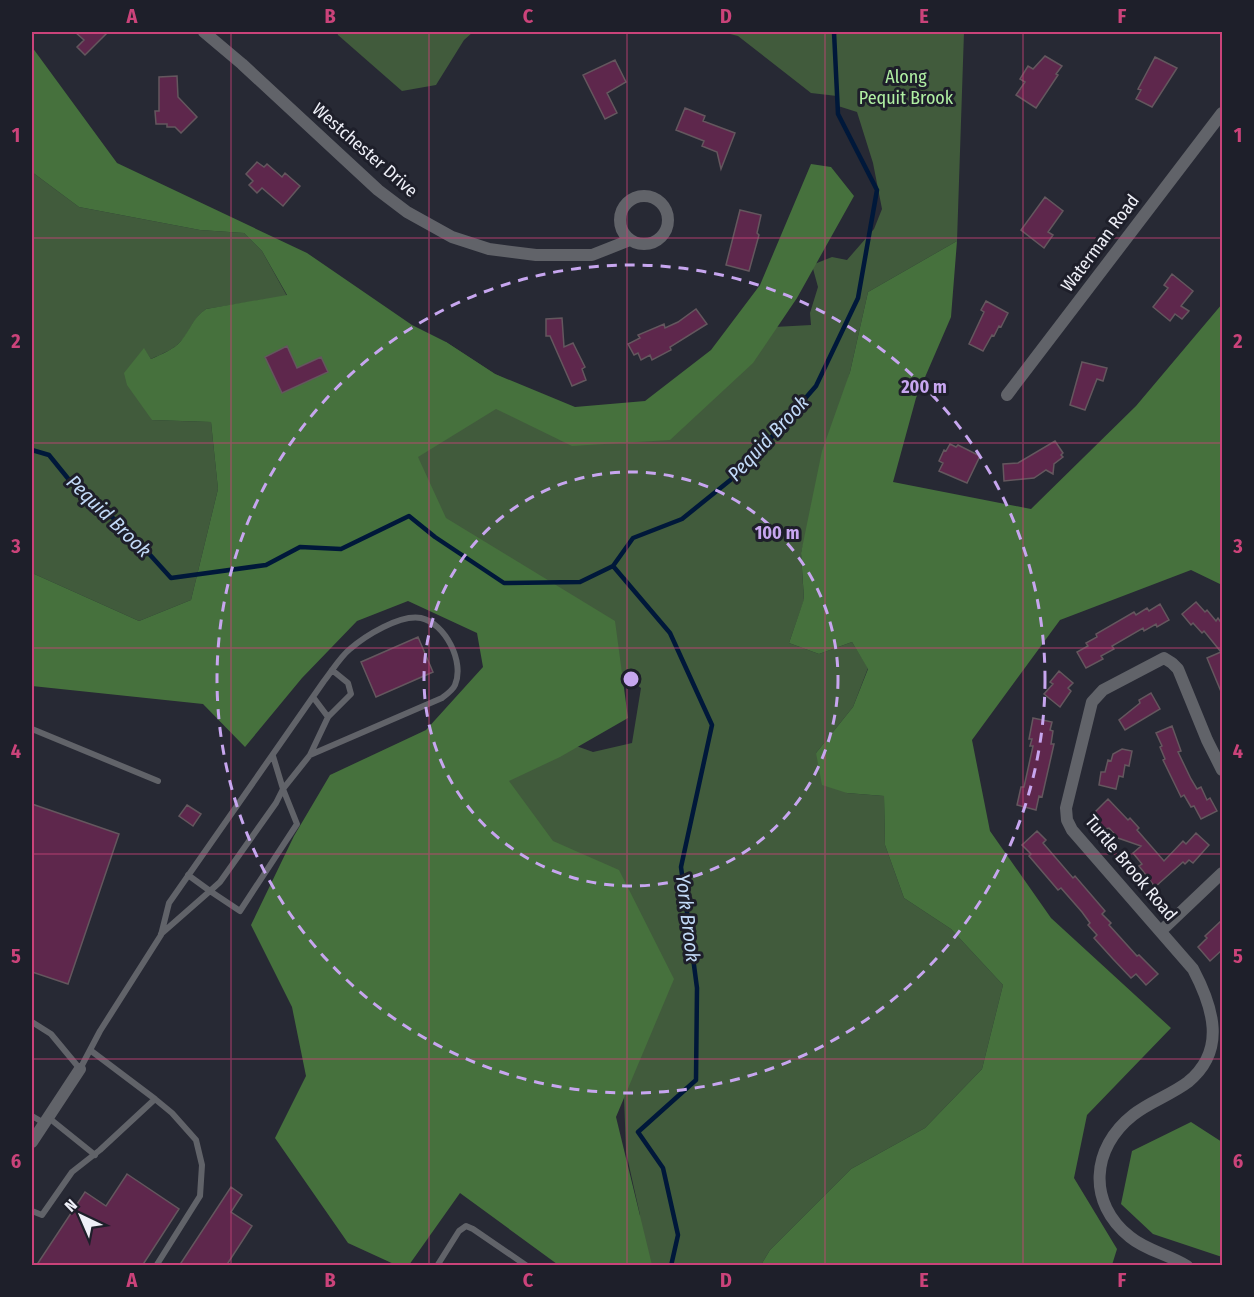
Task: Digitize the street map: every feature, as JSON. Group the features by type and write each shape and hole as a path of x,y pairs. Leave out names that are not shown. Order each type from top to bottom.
{"street":[{"name":"Westchester Drive","path":"204,32 242,64 378,190 407,212 452,237 489,249 536,255 592,255 630,240 640,244 657,240 663,234 668,218 660,202 653,197 645,196 628,201 620,216 620,225 630,240"},
{"name":"Waterman Road","path":"1007,395 1222,113"},
{"name":"Turtle Brook Road","path":"1184,1265 1131,1239 1118,1227 1107,1214 1100,1193 1099,1174 1104,1155 1120,1126 1134,1114 1187,1082 1198,1072 1211,1045 1214,1029 1207,996 1193,969 1072,830 1067,820 1066,808 1092,702 1103,690 1164,658 1178,669 1222,770"},
{"path":"1161,931 1222,873"},
{"path":"32,1142 80,1069"}],"lane":[{"path":"161,935 169,903 348,650 374,632 401,620 420,618 439,628 453,649 459,668 455,687 442,698 310,755"},
{"path":"32,1022 51,1034 80,1069 161,935 220,882 276,803 283,789 310,755 328,717 351,694 348,683 332,670"},
{"path":"313,697 328,717"},
{"path":"32,729 158,781"},
{"path":"188,875 240,911 297,824 273,756"},
{"path":"90,1050 172,1113 196,1140 202,1165 200,1196 156,1266"},
{"path":"32,1211 42,1215 72,1172 95,1155 155,1099"},
{"path":"32,1116 46,1120 95,1155"},
{"path":"437,1266 459,1231 466,1226 527,1266"}],"green space":[{"path":"337,32 473,32 464,40 436,85 402,91"},
{"name":"Along Pequit Brook","path":"722,32 964,32 957,241 868,292 850,372 801,553 804,600 789,643 819,654 852,642 868,668 853,707 816,753 847,793 884,796 885,845 904,898 951,929 1003,985 982,1069 925,1128 851,1169 770,1250 761,1265 634,1265 640,1215 626,1152 623,1068 479,850 529,729 593,752 632,743 641,688 578,643 353,471 429,343 446,342 495,374 628,438 774,327 811,325 810,313 818,287 812,265 832,257 847,260 874,229 882,209 873,163 857,112 838,106 837,96 811,93 738,36"},
{"path":"32,47 117,163 307,253 412,325 446,342 495,374 575,407 645,401 711,350 760,285 811,164 831,167 854,196 797,298 753,363 670,440 572,446 496,409 418,457 446,518 615,621 628,718 560,757 509,781 553,841 619,870 674,979 616,1117 652,1265 556,1265 460,1193 409,1265 396,1265 348,1243 275,1138 306,1076 292,1007 251,925 294,836 330,775 426,730 483,667 477,633 408,601 357,621 302,678 245,747 203,704 32,686 32,573 139,621 191,600 218,489 211,422 152,420 127,385 124,373 144,348 151,359 174,347 206,309 287,295 262,251 244,233 200,230 79,207 32,172"},
{"path":"32,172 79,207 200,230 244,233 262,251 287,296 206,309 195,320 180,343 151,359 144,349 152,420 211,422 218,489 191,600 139,621 32,573"},
{"path":"957,241 951,317 916,398 893,482 1031,509 1136,406 1222,304 1222,585 1191,570 1060,620 972,740 990,831 1051,918 1171,1028 1087,1115 1074,1178 1117,1249 1112,1265 761,1265 770,1250 851,1169 925,1128 982,1069 1003,985 951,929 904,898 885,845 884,796 847,793 822,785 816,753 853,707 868,669 852,642 819,654 789,643 804,599 801,553 822,451 850,372 868,292"},
{"path":"1191,1122 1222,1142 1222,1257 1153,1234 1121,1204 1132,1151"}],"building":[{"path":"75,32 108,32 85,55 77,47 84,40"},
{"path":"1045,56 1062,66 1036,108 1016,95 1025,82 1020,79 1028,66 1033,69"},
{"path":"1155,57 1177,68 1152,107 1136,99 1141,90 1138,89"},
{"path":"615,60 626,82 607,93 617,113 605,119 583,75"},
{"path":"177,76 178,97 197,117 181,133 175,127 167,127 167,124 156,124 155,111 159,111 159,77"},
{"path":"685,108 705,116 703,121 735,133 721,169 717,152 702,146 704,141 676,130"},
{"path":"257,162 264,167 267,164 282,177 285,173 300,186 283,206 262,188 257,193 249,185 253,181 246,174"},
{"path":"1045,197 1063,211 1048,232 1053,235 1044,248 1021,230"},
{"path":"740,210 761,215 757,233 759,235 749,271 726,265"},
{"path":"1172,274 1193,291 1181,306 1189,311 1182,319 1175,314 1170,321 1153,307 1168,288 1164,285"},
{"path":"986,301 1008,313 1001,327 999,326 994,336 992,335 983,351 969,344 984,312 981,310"},
{"path":"696,309 707,324 670,347 671,350 652,360 650,355 641,360 638,353 634,355 628,344 640,338 638,335 664,324 665,328"},
{"path":"562,318 564,347 573,343 585,367 582,369 586,380 572,386 550,336 546,336 546,319"},
{"path":"287,346 297,368 321,357 328,372 282,393 265,357"},
{"path":"1082,362 1107,368 1103,381 1097,379 1085,410 1070,405"},
{"path":"1055,441 1063,457 1054,464 1053,474 1046,470 1034,478 1004,481 1003,464 1018,463"},
{"path":"950,444 956,447 958,445 980,456 967,483 939,471 943,463 939,461"},
{"path":"1196,602 1216,621 1218,618 1222,624 1222,694 1207,658 1221,652 1204,631 1202,633 1193,623 1191,625 1182,614"},
{"path":"1160,604 1169,620 1144,631 1143,628 1112,646 1114,649 1101,656 1103,659 1086,668 1077,652 1088,646 1086,643 1097,637 1096,634 1134,612 1136,615 1147,608 1149,611"},
{"path":"418,637 433,672 376,697 361,662"},
{"path":"1059,671 1073,683 1068,688 1071,691 1060,707 1044,694 1053,684 1050,682"},
{"path":"1151,693 1160,709 1125,730 1119,720 1140,703 1139,700"},
{"path":"1033,718 1052,722 1051,744 1054,744 1042,797 1039,796 1036,810 1017,805 1021,787 1024,787 1033,746 1030,746 1032,739 1029,739"},
{"path":"1172,726 1181,751 1178,752 1191,779 1197,789 1201,787 1207,800 1210,798 1217,811 1201,819 1194,806 1191,807 1184,795 1181,797 1163,760 1165,759 1160,747 1162,746 1156,733"},
{"path":"1122,749 1132,751 1129,766 1125,765 1123,777 1119,776 1116,789 1099,785 1101,772 1105,772 1108,760 1111,761 1113,754"},
{"path":"1108,799 1128,820 1130,818 1139,828 1137,830 1164,861 1183,841 1186,844 1196,833 1209,845 1193,863 1189,860 1185,864 1183,862 1155,887 1139,866 1142,864 1133,853 1141,846 1118,838 1109,828 1105,829 1092,815"},
{"path":"32,804 119,834 68,984 32,972"},
{"path":"187,805 201,814 193,826 179,816"},
{"path":"1037,831 1046,840 1043,843 1105,911 1102,914 1111,923 1109,925 1137,956 1139,955 1158,974 1146,985 1136,974 1131,978 1113,959 1094,938 1097,935 1088,925 1090,923 1082,912 1061,888 1058,890 1029,856 1031,854 1022,845"},
{"path":"1222,920 1222,950 1210,961 1198,947 1207,938 1205,936"},
{"path":"127,1174 179,1209 142,1266 36,1266 85,1192 106,1206"},
{"path":"231,1187 242,1195 231,1212 252,1226 226,1266 179,1266"}],"waterway":[{"name":"Pequid Brook","path":"32,450 49,455 83,497 123,525 171,578 266,565 300,547 341,549 409,516 435,537 504,583 580,582 613,566 633,538 682,519 744,469 816,386 858,298 877,190 838,114 834,32"},
{"name":"York Brook","path":"613,566 670,633 712,725 681,867 697,988 696,1080 638,1132 663,1168 678,1235 671,1266"}]}
